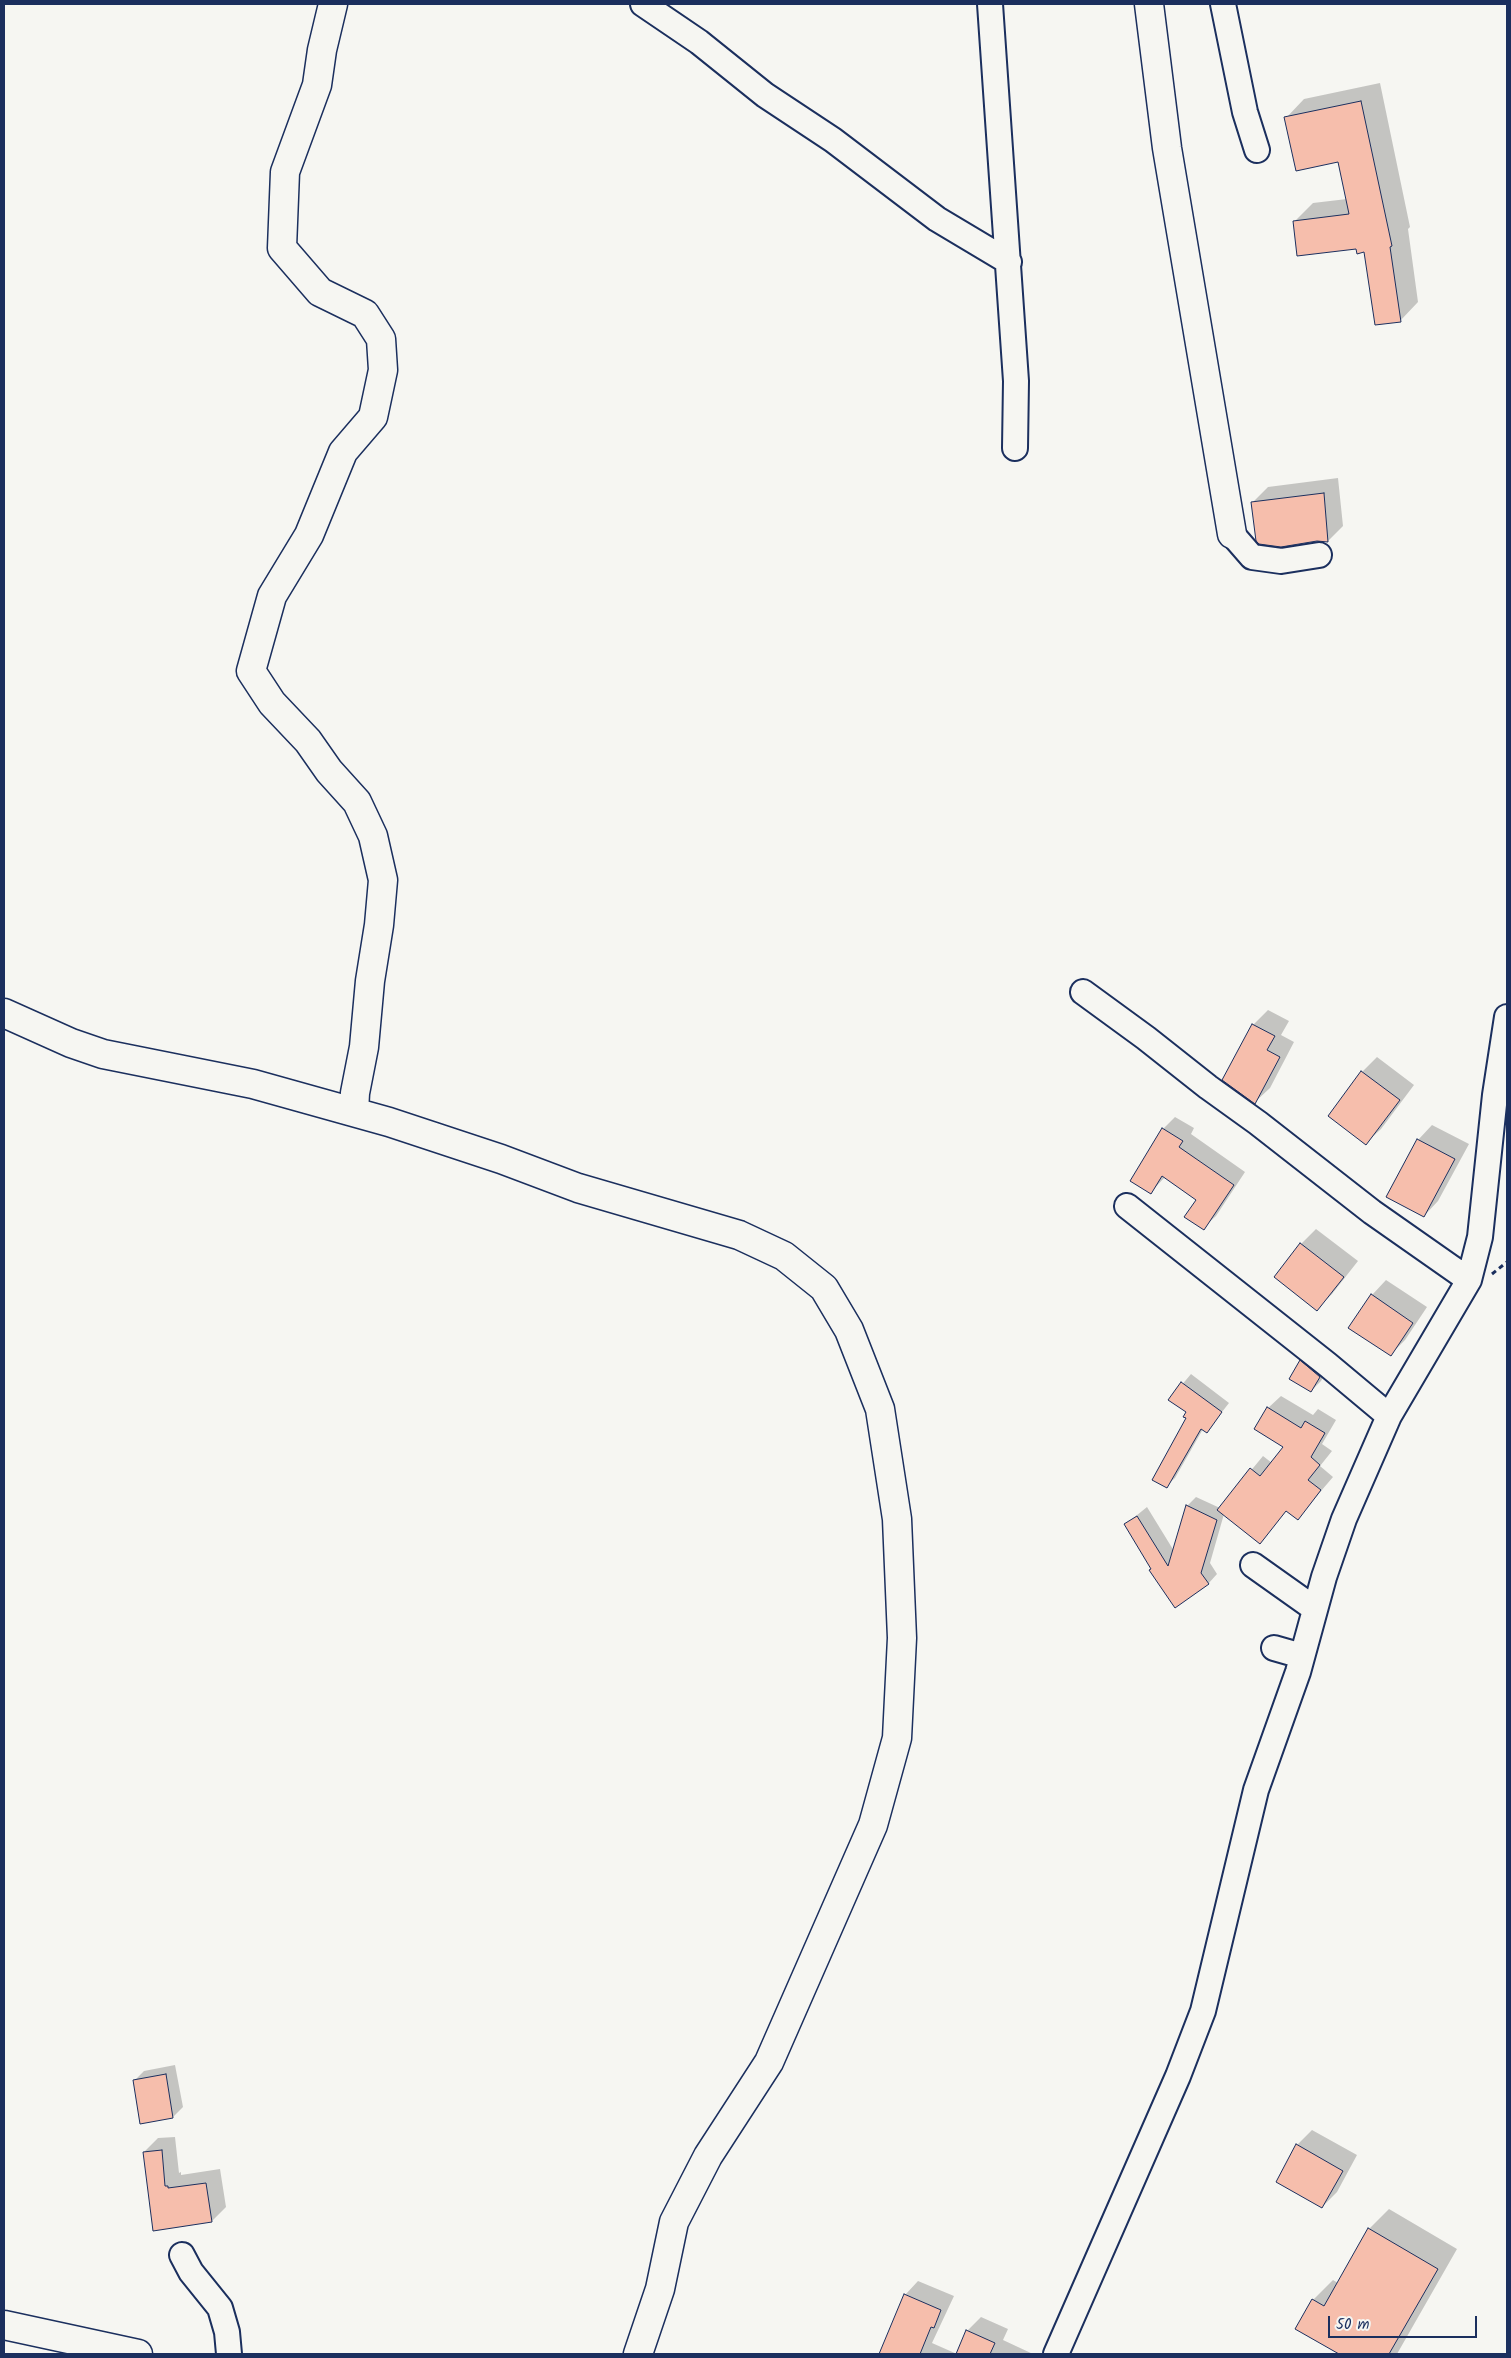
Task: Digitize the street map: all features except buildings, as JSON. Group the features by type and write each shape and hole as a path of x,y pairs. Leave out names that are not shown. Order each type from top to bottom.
{"main road":[{"path":"333,4 322,50 317,85 285,172 282,248 320,292 366,314 381,340 383,370 373,417 342,452 309,535 272,596 251,671 272,702 308,741 329,771 357,802 373,836 383,880 364,1047 355,1093 354,1112"},
{"path":"1149,4 1167,148 1232,534"},
{"path":"4,1013 71,1043 103,1054 253,1084 354,1112 501,1159 578,1188 738,1235 784,1256 824,1288 849,1330 880,1408 897,1518 902,1638 897,1738 873,1825 768,2062 708,2156 674,2222 660,2289 638,2354"},
{"path":"4,2324 138,2354"}],"street":[{"path":"643,4 699,42 765,95 833,140 937,219 1009,262"},
{"path":"990,4 1016,381 1015,448"},
{"path":"1223,4 1245,112 1257,150"},
{"path":"1232,534 1252,557 1281,561 1319,555"},
{"path":"1083,992 1258,1123 1372,1212 1469,1280"},
{"path":"1056,2354 1178,2076 1203,2011 1256,1790 1302,1656 1324,1577 1344,1519 1389,1416 1469,1280 1480,1237 1495,1095 1507,1017"},
{"path":"1127,1206 1328,1365 1389,1416"},
{"path":"1253,1565 1315,1609"},
{"path":"1274,1648 1302,1656"},
{"path":"182,2255 192,2272 220,2308 227,2332 229,2354"}]}
